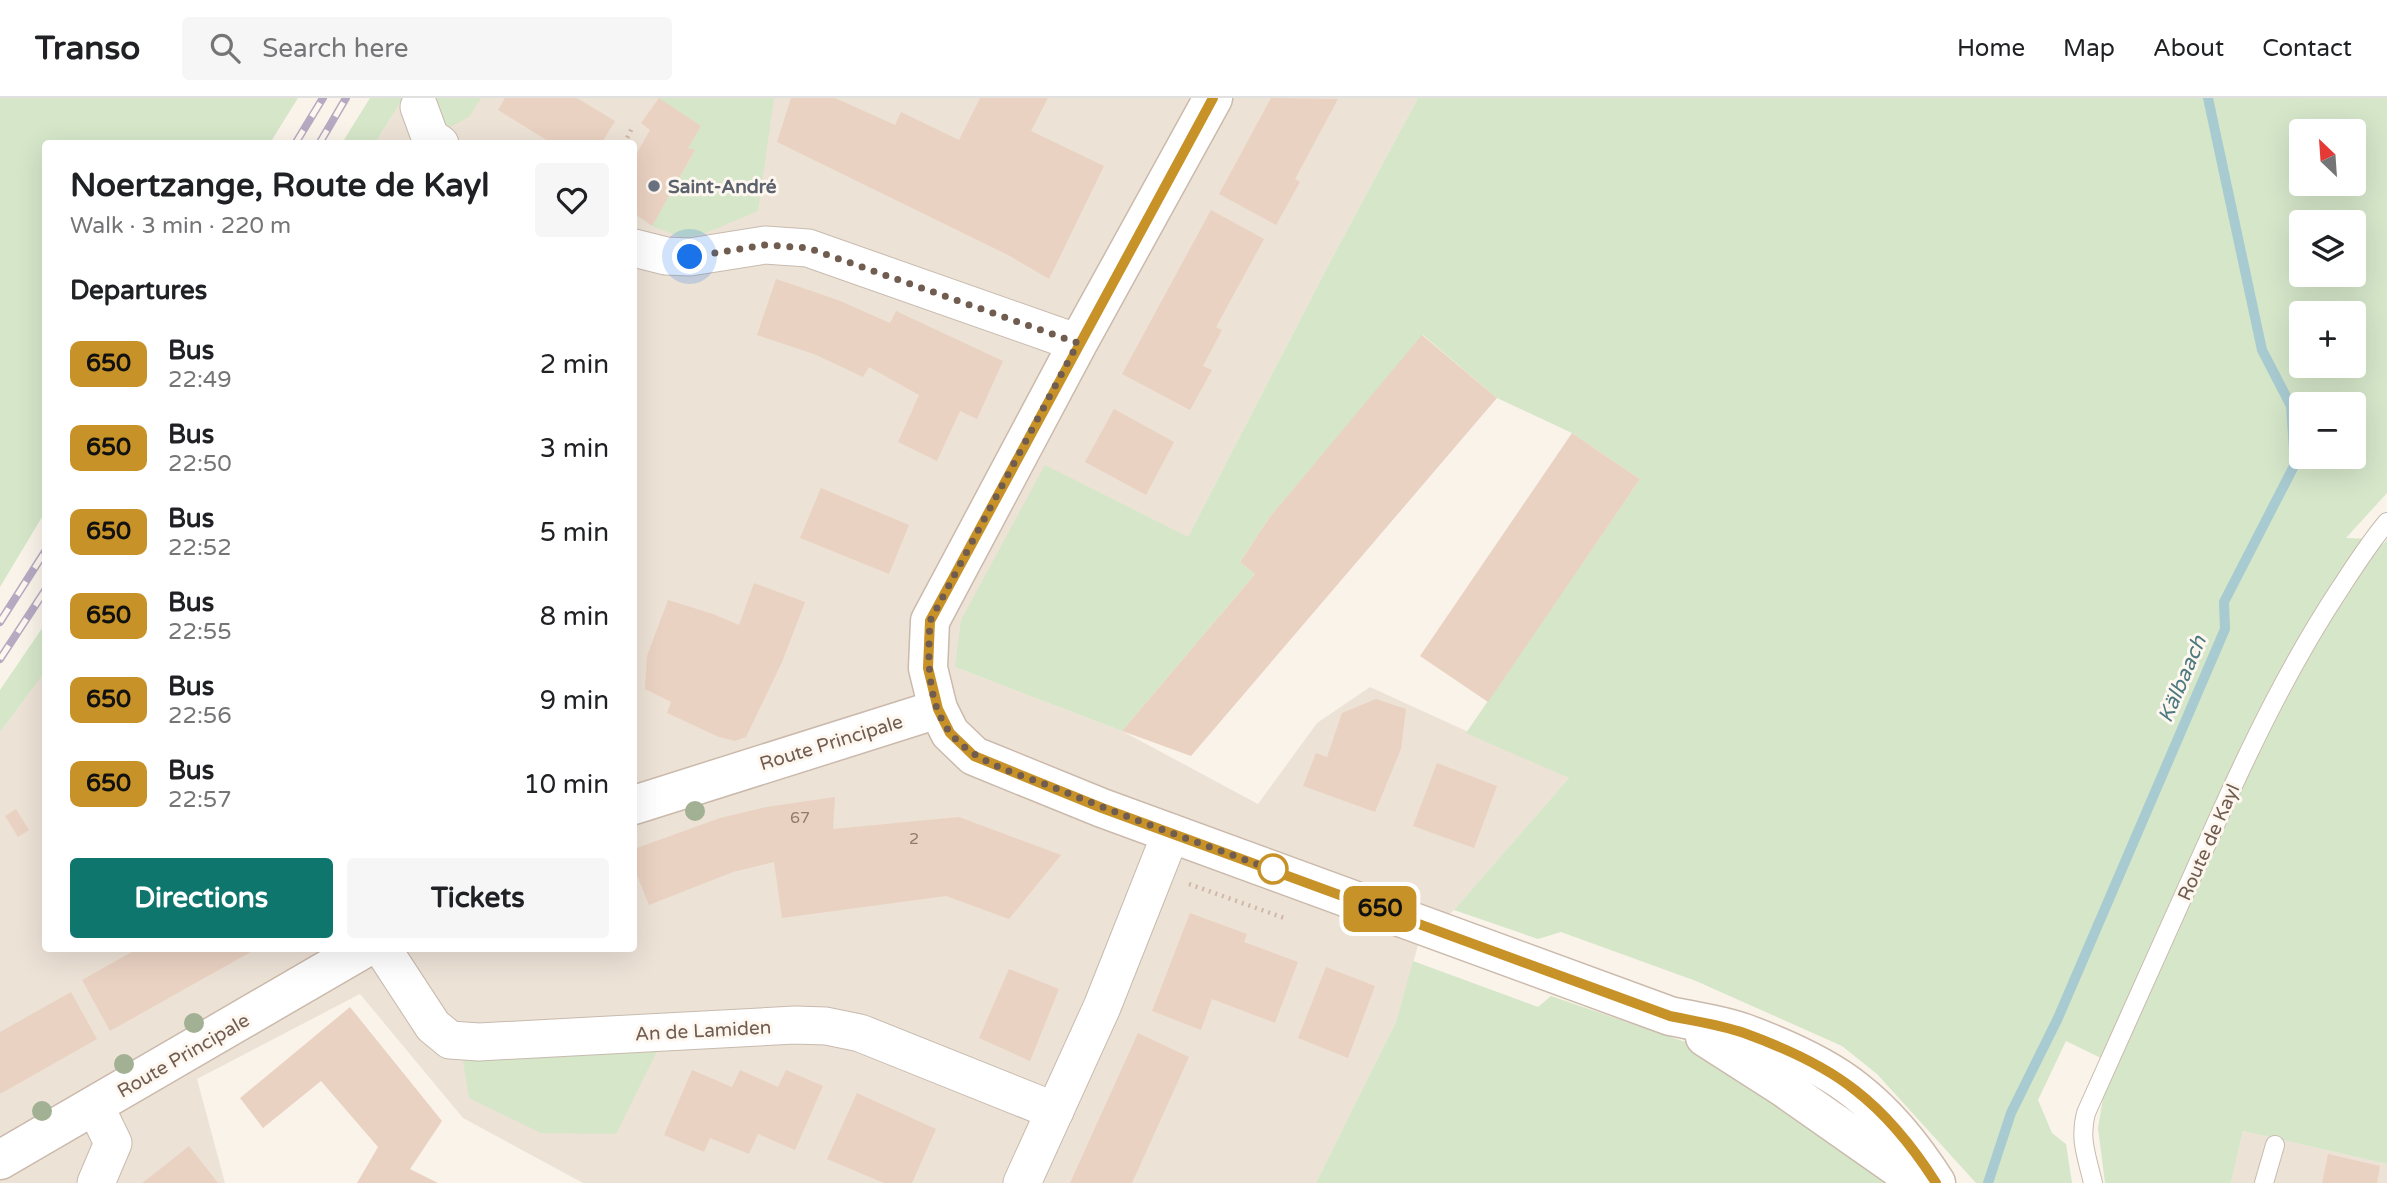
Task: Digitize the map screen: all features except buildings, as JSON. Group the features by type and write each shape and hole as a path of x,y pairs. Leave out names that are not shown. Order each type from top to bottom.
{"main road":[{"path":"1213,98 1078,343 930,621 928,668 938,709 950,733 974,756 1102,808 1670,1016 1743,1033 1819,1067 1855,1090 1885,1119 1923,1162 1936,1183"},
{"name":"Route Principale","path":"637,804 938,709"},
{"name":"Route Principale","path":"0,1160 358,952"},
{"path":"1670,1016 1783,1087 1916,1183"}],"street":[{"path":"419,107 430,137 434,140"},
{"path":"637,249 666,256 690,257 765,245 808,248 1078,343"},
{"path":"1022,1183 1102,1007 1171,832"},
{"name":"An de Lamiden","path":"385,952 433,1026 450,1040 479,1042 795,1025 826,1026 860,1033 1055,1111"},
{"path":"95,1106 113,1143 96,1183"}],"lane":[{"name":"Route de Kayl","path":"2093,1183 2083,1145 2082,1129 2086,1112 2275,699 2322,616 2372,539 2387,522"},
{"path":"2264,1183 2275,1145"}],"path":[{"path":"626,140 633,126"}],"shaded area":[{"path":"403,98 1418,98 1188,537 955,667 1122,731 1258,804 1317,723 1370,687 1569,778 1454,910 1419,942 1396,1022 1316,1183 583,1183 463,1118 360,994 197,1079 225,1183 0,1183 0,732 42,676 42,952 637,952 637,140 377,140"},
{"path":"2243,1131 2387,1164 2387,1183 2231,1183"}],"green space":[{"path":"0,98 298,98 272,140 42,140 42,517 0,587"},
{"path":"370,98 403,98 377,140 344,140"},
{"path":"421,98 481,98 469,117 442,131"},
{"path":"658,98 774,98 758,211 703,234 683,238 652,226 695,151 688,148 701,126"},
{"path":"1418,98 2387,98 2387,493 2346,538 2372,539 2382,545 2387,540 2387,1164 2243,1131 2231,1183 2105,1183 2098,1128 2109,1062 2066,1041 2038,1100 2052,1133 2066,1144 2072,1183 1976,1183 1877,1074 1842,1046 1696,981 1561,932 1538,939 1454,910 1569,778 1466,733 1640,479 1572,433 1497,398 1423,335 1269,518 1240,562 1255,574 1122,731 955,667 961,620 1045,465 1188,537"},
{"path":"42,628 42,676 0,732 0,690"},
{"path":"1413,961 1538,1007 1551,996 1703,1048 1895,1183 1316,1183 1396,1022"},
{"path":"657,1051 616,1134 541,1133 469,1098 463,1061"}],"waterway":[{"name":"Kälbaach","path":"1988,1183 2011,1113 2058,1018 2225,629 2224,602 2295,464 2291,406 2262,350 2208,98"}],"railway":[{"path":"297,140 323,98"},
{"path":"321,140 346,98"},
{"path":"0,622 42,556"},
{"path":"0,659 42,595"}],"bus line":[{"name":"650","path":"1213,98 930,621 928,668 938,709 950,733 974,756 1102,808 1670,1016 1743,1033 1819,1067 1855,1090 1885,1119 1923,1162 1936,1183"}],"place":[{"name":"Saint-André","path":"654,186"}],"route":[{"path":"690,257 765,245 808,248 1078,343 930,621 928,668 938,709 950,733 974,756 1102,808 1276,871 1273,869"}]}
